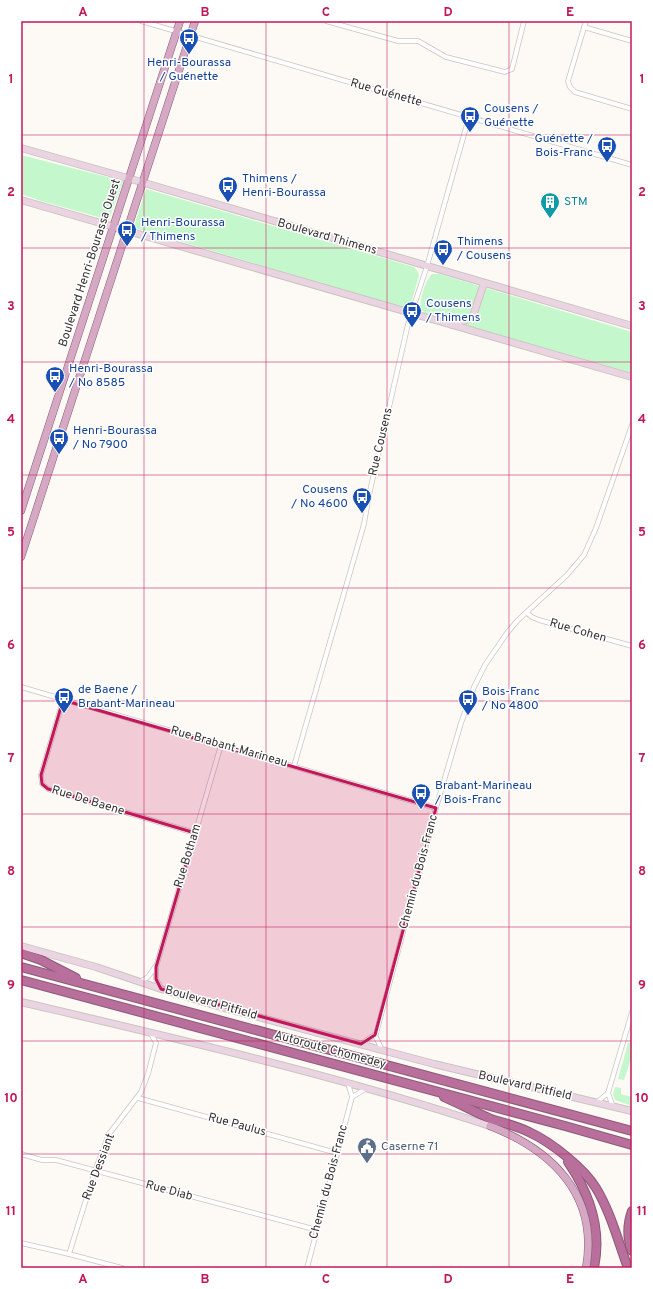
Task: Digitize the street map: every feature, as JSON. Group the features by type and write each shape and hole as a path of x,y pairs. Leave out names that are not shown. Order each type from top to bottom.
{"highway":[{"path":"21,953 41,960 89,985"},
{"name":"Autoroute Chomedey","path":"21,967 632,1130"},
{"name":"Autoroute Chomedey","path":"21,980 632,1145"},
{"path":"21,985 56,989"},
{"path":"423,1088 491,1118 531,1132 560,1152 584,1172 596,1188 608,1212 628,1268"},
{"path":"560,1152 580,1180 592,1210 597,1237 594,1268"},
{"path":"632,1211 628,1233 632,1251"}],"main road":[{"name":"Boulevard Henri-Bourassa Ouest","path":"21,511 180,21"},
{"path":"21,557 195,21"},
{"path":"490,1126 510,1134 539,1151 556,1166 569,1182 580,1202 586,1224 588,1246 586,1268"}],"street":[{"name":"Rue Guénette","path":"141,21 632,165"},
{"path":"326,21 398,42 418,41 446,57 505,72 512,69 524,21"},
{"path":"586,21 568,81 570,87 575,92 632,109"},
{"path":"584,27 632,41"},
{"name":"Rue Cousens","path":"294,766 364,524 408,324 427,266 469,117"},
{"name":"Boulevard Thimens","path":"21,148 632,326"},
{"path":"21,200 632,377"},
{"path":"452,325 472,316 484,283"},
{"name":"Chemin du Bois-Franc","path":"375,1035 436,808 461,723 476,683 498,644 511,627 567,576 585,552 596,528 632,425"},
{"name":"Rue Cohen","path":"526,613 539,620 632,646"},
{"name":"Rue Brabant-Marineau","path":"21,687 436,808"},
{"name":"Rue De Baene","path":"63,700 41,775 42,784 48,789 195,833"},
{"name":"Rue Botham","path":"161,989 156,979 156,967 221,745"},
{"name":"Boulevard Pitfield","path":"21,946 82,963 216,1006 473,1074 632,1111"},
{"name":"Rue Botham","path":"140,982 148,977 156,967"},
{"path":"21,1002 168,1036 367,1088 490,1126"},
{"path":"596,1103 608,1094 632,1012"},
{"path":"150,1032 156,1043 168,1036"},
{"path":"361,1044 375,1035 382,1050"},
{"name":"Rue Dessiant","path":"69,1254 95,1171 109,1134 138,1098 148,1074 156,1043"},
{"path":"348,1083 352,1097 367,1088"},
{"path":"608,1094 613,1107"},
{"name":"Chemin du Bois-Franc","path":"306,1268 352,1097"},
{"name":"Rue Paulus","path":"138,1098 337,1153"},
{"name":"Rue Diab","path":"21,1154 42,1160 56,1160 317,1230"},
{"path":"21,1243 122,1268"}],"highlighted area":[{"path":"63,700 436,808 375,1035 361,1044 161,989 156,979 156,967 195,833 48,789 42,784 41,775"}],"green space":[{"path":"21,155 123,181 109,220 21,194"},
{"path":"146,189 414,267 419,276 411,303 402,307 135,228 134,226"},
{"path":"432,274 439,274 632,332 632,373 465,325 465,318 425,313 421,309 421,301 425,285"},
{"path":"630,1037 632,1037 632,1056 624,1080 618,1079 628,1043 630,1043"},
{"path":"615,1087 621,1088 621,1094 632,1097 632,1106 615,1100 613,1094"}],"place":[{"name":"Henri-Bourassa / Guénette","path":"189,55"},
{"name":"Cousens / Guénette","path":"470,133"},
{"name":"Guénette / Bois-Franc","path":"607,163"},
{"name":"Thimens / Henri-Bourassa","path":"228,203"},
{"name":"STM","path":"550,219"},
{"name":"Henri-Bourassa / Thimens","path":"127,247"},
{"name":"Thimens / Cousens","path":"443,266"},
{"name":"Cousens / Thimens","path":"412,328"},
{"name":"Henri-Bourassa / No 8585","path":"55,393"},
{"name":"Henri-Bourassa / No 7900","path":"59,455"},
{"name":"Cousens / No 4600","path":"362,514"},
{"name":"de Baene / Brabant-Marineau","path":"64,714"},
{"name":"Bois-Franc / No 4800","path":"468,716"},
{"name":"Brabant-Marineau / Bois-Franc","path":"421,810"},
{"name":"Caserne 71","path":"367,1164"}]}
